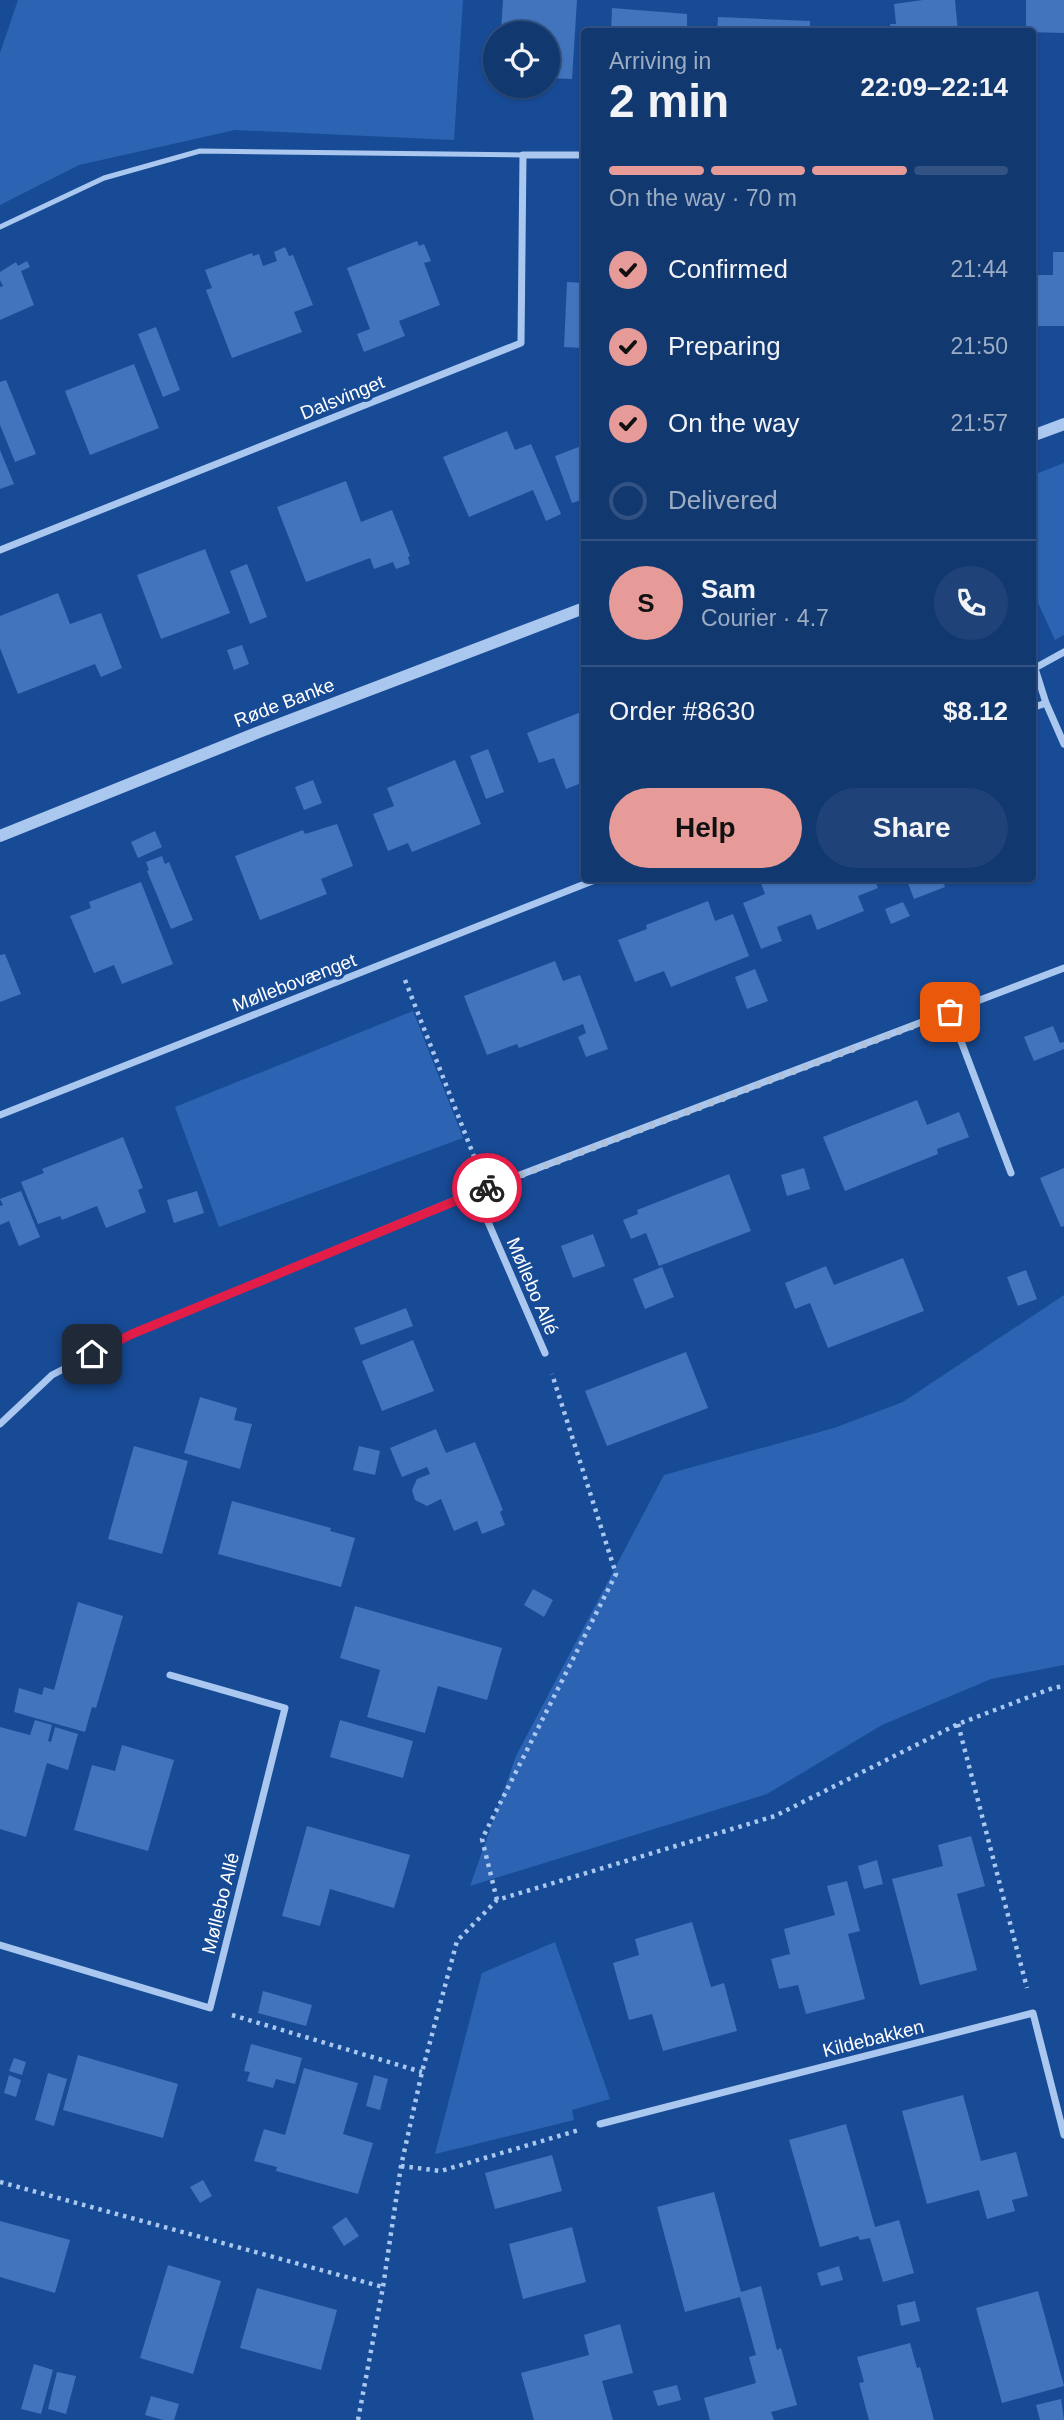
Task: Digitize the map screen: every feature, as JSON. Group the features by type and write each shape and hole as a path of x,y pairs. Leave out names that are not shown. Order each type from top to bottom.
{"street":[{"path":"523,155 581,155"},
{"name":"Dalsvinget","path":"0,550 521,342 523,155"},
{"path":"1036,434 1064,424"},
{"name":"Røde Banke","path":"0,836 259,732 581,609"},
{"path":"1036,667 1064,652"},
{"path":"1036,671 1064,744"},
{"path":"1036,707 1046,703"},
{"name":"Møllebovænget","path":"0,1115 590,882"},
{"path":"0,1424 52,1375 132,1334 475,1192 1064,968"},
{"path":"950,1012 1011,1173"},
{"name":"Møllebo Allé","path":"475,1192 545,1353"},
{"name":"Møllebo Allé","path":"170,1675 285,1708 210,2008"},
{"path":"0,1945 210,2008"},
{"path":"1033,2013 1064,2135"},
{"name":"Kildebakken","path":"600,2124 1033,2013"}],"lane":[{"path":"0,227 104,178 200,151 523,155"}],"path":[{"path":"396,959 487,1188"},
{"path":"497,1900 482,1839 616,1574 545,1353"},
{"path":"358,2420 383,2287 401,2166 422,2072 457,1941 497,1900 775,1816 958,1724 1052,1688 1064,1686"},
{"path":"958,1724 1033,2013"},
{"path":"210,2008 422,2072"},
{"path":"401,2166 441,2171 600,2124"},
{"path":"0,2182 383,2287"}],"shaded area":[{"path":"18,0 463,0 454,140 235,130 79,165 0,205 0,53"},
{"path":"1064,463 1064,635 1055,640 1036,599 1036,474"},
{"path":"413,1011 463,1138 219,1227 175,1107"},
{"path":"1064,1295 1064,1665 991,1679 882,1725 767,1794 470,1886 516,1756 664,1475 834,1428 903,1402"},
{"path":"555,1942 610,2099 572,2110 574,2120 435,2154 482,1973"}],"building":[{"path":"503,0 577,0 572,79 560,78 560,21 502,21"},
{"path":"955,0 958,28 890,28 890,24 896,24 894,4"},
{"path":"1026,0 1064,0 1064,33 1036,32 1036,28 1026,28"},
{"path":"612,8 687,14 687,28 611,28"},
{"path":"718,17 810,21 810,28 717,28"},
{"path":"417,241 419,246 424,244 431,261 424,263 440,305 399,321 405,336 364,352 357,334 370,329 347,268"},
{"path":"285,247 289,256 293,255 313,305 294,312 302,332 232,358 206,290 212,288 205,270 252,253 253,256 259,254 263,266 277,261 274,252"},
{"path":"1053,252 1064,252 1064,326 1036,326 1036,275 1053,275"},
{"path":"27,261 30,267 21,271 34,305 0,320 0,287 3,286 0,272 16,262 18,266"},
{"path":"567,282 581,283 581,348 564,347"},
{"path":"156,327 180,390 163,397 138,334"},
{"path":"134,364 159,428 90,455 65,391"},
{"path":"6,380 36,454 15,462 0,425 0,382"},
{"path":"507,431 515,450 531,444 561,514 546,521 533,490 469,517 443,457"},
{"path":"581,446 581,500 572,503 555,456"},
{"path":"0,450 14,484 0,489"},
{"path":"346,481 361,522 392,510 410,556 410,564 396,569 393,562 374,569 370,558 306,582 277,507"},
{"path":"205,549 230,613 161,639 137,575"},
{"path":"247,564 267,617 250,624 230,571"},
{"path":"58,593 70,624 101,613 122,668 101,677 95,664 18,694 0,648 0,616"},
{"path":"242,645 249,664 234,670 227,650"},
{"path":"581,712 581,783 566,789 554,758 539,763 527,733"},
{"path":"488,749 504,792 486,799 470,756"},
{"path":"455,760 481,824 412,852 408,843 388,851 373,814 394,806 387,788"},
{"path":"313,780 322,803 304,810 295,787"},
{"path":"337,824 353,866 321,879 327,894 260,920 235,856 303,830 305,834"},
{"path":"155,831 162,847 138,858 131,842"},
{"path":"162,856 165,864 169,862 193,920 171,929 147,871 146,862"},
{"path":"141,882 173,964 122,984 114,965 94,973 70,916 91,908 89,902"},
{"path":"760,882 876,882 878,888 858,896 864,911 817,930 811,914 777,927 782,941 761,949 743,903 765,894"},
{"path":"908,882 943,882 945,887 914,899"},
{"path":"708,901 715,921 733,914 749,956 671,987 664,971 635,982 618,940 647,929 646,925"},
{"path":"903,902 910,916 891,924 885,909"},
{"path":"5,954 21,994 0,1002 0,955"},
{"path":"555,961 563,981 580,975 608,1049 586,1057 578,1037 586,1033 583,1024 519,1048 517,1044 487,1055 464,996"},
{"path":"755,969 768,1001 747,1009 735,977"},
{"path":"1053,1026 1060,1043 1064,1042 1064,1049 1034,1061 1024,1037"},
{"path":"917,1100 927,1125 959,1112 969,1137 937,1149 938,1154 845,1191 823,1137"},
{"path":"123,1137 143,1188 138,1190 146,1212 106,1228 97,1206 62,1220 60,1216 38,1224 21,1182 44,1173 42,1169"},
{"path":"804,1168 810,1189 787,1196 781,1175"},
{"path":"1064,1168 1064,1226 1061,1227 1040,1178"},
{"path":"729,1174 751,1231 659,1266 646,1233 631,1239 623,1220 638,1214 637,1210"},
{"path":"21,1191 40,1237 19,1246 9,1221 0,1225 0,1206 3,1205 0,1199"},
{"path":"197,1191 204,1213 174,1223 167,1200"},
{"path":"593,1234 605,1266 573,1278 561,1246"},
{"path":"903,1258 924,1311 828,1348 810,1303 795,1309 785,1283 826,1266 834,1285"},
{"path":"662,1267 674,1297 645,1309 633,1279"},
{"path":"1026,1270 1037,1299 1018,1306 1007,1277"},
{"path":"406,1308 413,1326 361,1345 354,1328"},
{"path":"413,1340 434,1391 382,1411 362,1361"},
{"path":"686,1352 708,1408 607,1446 585,1391"},
{"path":"200,1397 237,1408 234,1420 252,1424 240,1469 184,1453"},
{"path":"436,1429 446,1453 475,1442 503,1510 500,1512 505,1525 482,1534 477,1521 454,1531 441,1499 427,1506 415,1500 412,1490 417,1479 430,1474 427,1467 402,1477 390,1448"},
{"path":"134,1446 188,1461 162,1554 108,1539"},
{"path":"359,1446 380,1451 375,1475 353,1470"},
{"path":"232,1501 331,1528 330,1531 355,1538 341,1587 218,1554"},
{"path":"533,1589 553,1600 544,1617 524,1605"},
{"path":"78,1602 123,1616 96,1708 92,1707 85,1732 14,1712 19,1688 42,1695 44,1687 54,1690"},
{"path":"355,1606 502,1648 487,1700 438,1686 425,1733 367,1717 380,1670 340,1658"},
{"path":"35,1720 52,1725 48,1741 51,1742 55,1727 78,1734 68,1770 47,1763 26,1837 0,1829 0,1727 30,1735"},
{"path":"340,1720 413,1741 403,1778 330,1757"},
{"path":"122,1745 174,1760 148,1851 74,1830 92,1765 115,1771"},
{"path":"307,1826 410,1855 394,1908 330,1889 320,1926 282,1916"},
{"path":"971,1836 985,1886 957,1894 977,1970 920,1985 892,1879 943,1866 938,1845"},
{"path":"877,1860 883,1884 864,1889 858,1866"},
{"path":"847,1881 860,1931 848,1934 865,1999 806,2014 798,1985 779,1989 771,1959 790,1954 784,1929 835,1915 827,1886"},
{"path":"692,1922 711,1987 724,1983 737,2031 663,2051 652,2014 629,2020 613,1963 639,1955 635,1939"},
{"path":"263,1991 312,2005 306,2026 258,2013"},
{"path":"251,2044 302,2058 295,2084 276,2079 273,2088 247,2081 250,2072 244,2071"},
{"path":"78,2055 178,2084 163,2138 63,2110"},
{"path":"14,2058 26,2062 22,2075 9,2071"},
{"path":"304,2068 358,2083 343,2134 373,2143 358,2194 276,2171 277,2167 254,2161 264,2129 285,2135"},
{"path":"48,2073 67,2079 54,2126 35,2120"},
{"path":"9,2075 21,2080 16,2097 4,2093"},
{"path":"374,2075 388,2079 380,2110 366,2106"},
{"path":"963,2095 981,2161 1016,2152 1028,2196 1012,2200 1015,2211 987,2219 979,2190 927,2204 902,2111"},
{"path":"846,2124 875,2227 899,2220 914,2273 883,2282 870,2238 860,2240 858,2236 820,2247 789,2140"},
{"path":"552,2155 562,2191 495,2209 485,2173"},
{"path":"203,2180 212,2196 200,2203 190,2187"},
{"path":"714,2192 741,2292 761,2286 777,2350 781,2348 797,2405 771,2412 774,2420 710,2420 704,2398 756,2383 749,2357 756,2355 740,2297 685,2312 657,2207"},
{"path":"346,2217 359,2236 344,2246 332,2227"},
{"path":"0,2221 70,2240 55,2293 0,2277"},
{"path":"572,2227 586,2282 523,2299 509,2244"},
{"path":"168,2265 221,2281 193,2374 140,2358"},
{"path":"839,2266 843,2280 821,2286 817,2273"},
{"path":"257,2288 337,2310 321,2370 240,2348"},
{"path":"1038,2291 1064,2386 1002,2403 976,2308"},
{"path":"915,2301 920,2321 901,2326 897,2305"},
{"path":"620,2324 633,2373 602,2381 613,2420 534,2420 521,2373 589,2355 584,2335"},
{"path":"910,2343 917,2368 920,2367 934,2420 869,2420 859,2383 864,2382 857,2357"},
{"path":"34,2364 53,2370 41,2414 21,2409"},
{"path":"57,2372 76,2376 66,2414 48,2409"},
{"path":"677,2385 681,2400 658,2406 653,2391"},
{"path":"151,2396 179,2404 174,2420 145,2415"},
{"path":"1061,2399 1064,2420 1040,2420 1036,2405"}],"way so far":[{"path":"487,1188 950,1012"}],"route":[{"path":"92,1354 132,1334 487,1188"}]}
